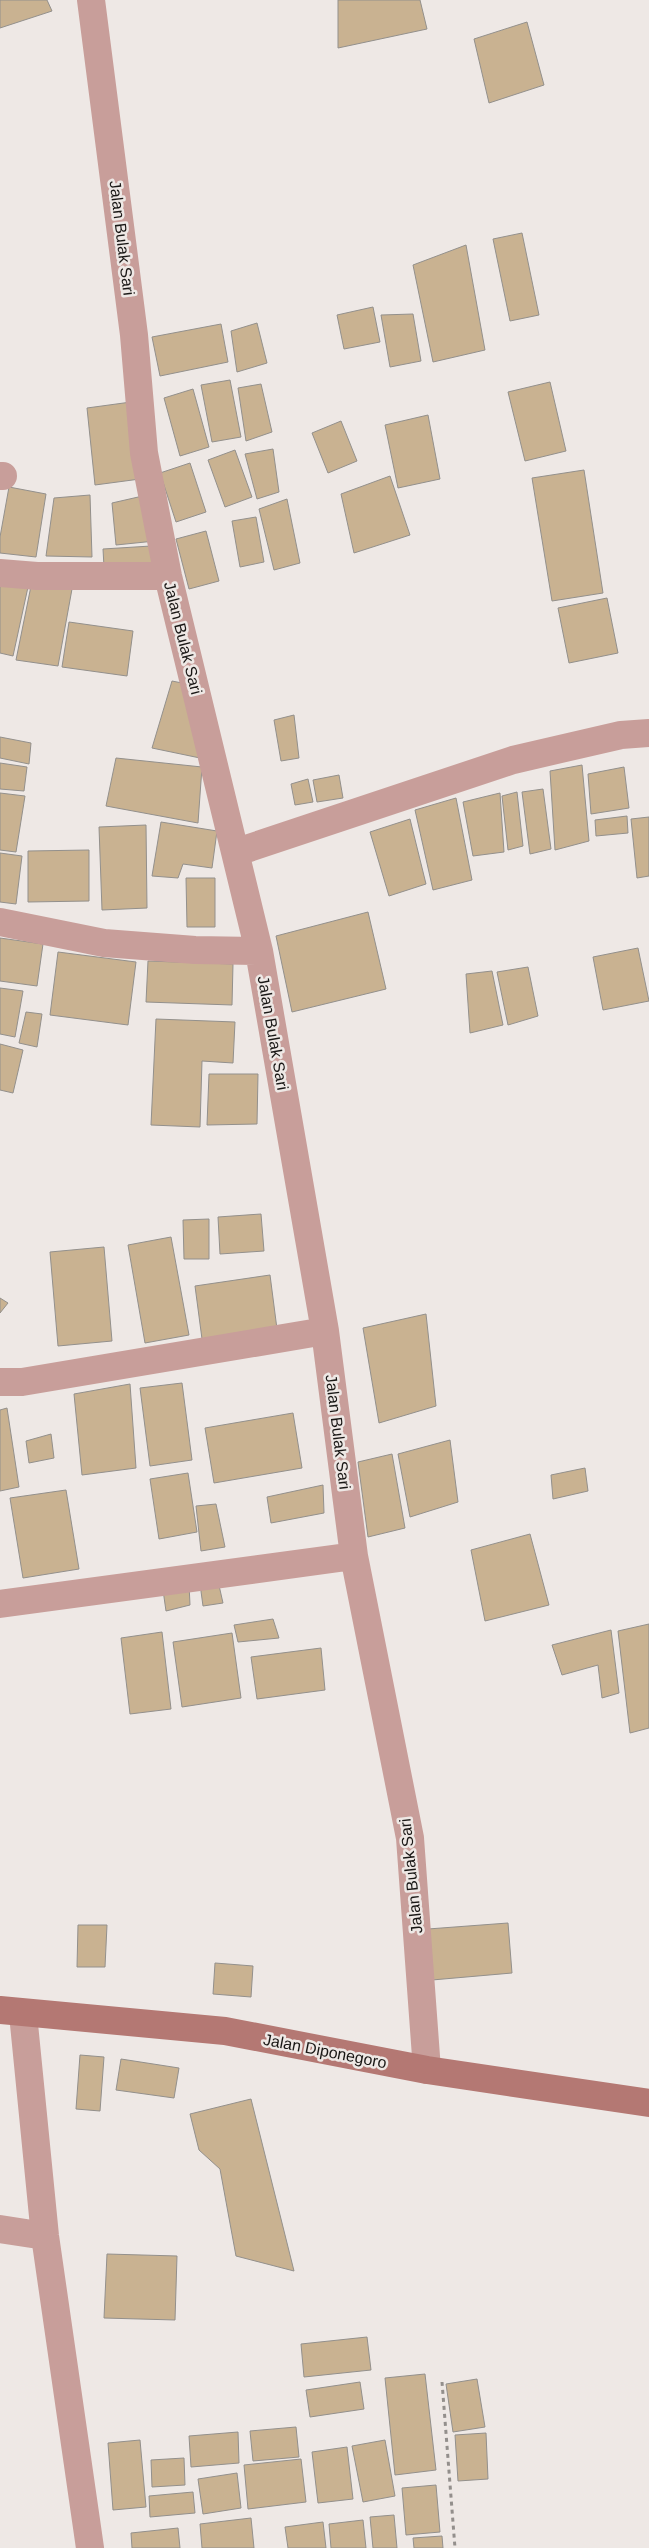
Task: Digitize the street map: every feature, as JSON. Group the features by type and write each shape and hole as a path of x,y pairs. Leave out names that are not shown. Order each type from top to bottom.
{"street":[{"name":"Jalan Bulak Sari","path":"91,0 134,335 144,453 168,576 259,951 325,1331 354,1556 410,1838 427,2070"},
{"path":"0,573 37,576 168,576"},
{"path":"236,852 513,760 621,735 649,733"},
{"path":"0,922 104,942 195,950 259,951"},
{"path":"0,1382 22,1382 325,1331"},
{"path":"0,1604 354,1556"},
{"path":"11,2012 90,2548"},
{"name":"Jalan Diponegoro","path":"11,2012 224,2031 427,2070 649,2103"},
{"path":"0,2229 45,2236"}],"path":[{"path":"442,2382 455,2548"}],"building":[{"path":"0,0 47,0 52,11 0,28"},
{"path":"338,0 420,0 427,29 338,48"},
{"path":"527,22 544,85 489,103 474,39"},
{"path":"522,233 539,315 510,321 493,239"},
{"path":"466,245 485,350 433,362 413,265"},
{"path":"373,307 380,342 344,349 337,315"},
{"path":"413,314 421,361 390,367 381,315"},
{"path":"257,323 267,363 237,372 231,331"},
{"path":"221,324 228,362 160,376 152,337"},
{"path":"230,380 241,437 212,442 201,385"},
{"path":"550,382 566,451 525,461 508,392"},
{"path":"261,384 272,432 246,441 238,388"},
{"path":"193,389 209,447 180,456 164,398"},
{"path":"131,402 140,479 95,485 87,408"},
{"path":"428,415 440,479 398,488 385,425"},
{"path":"341,421 357,461 328,473 312,433"},
{"path":"273,449 279,492 257,499 245,454"},
{"path":"235,450 252,497 225,507 208,460"},
{"path":"190,463 206,512 176,522 160,473"},
{"path":"584,470 603,593 552,601 532,478"},
{"path":"390,476 410,535 354,553 341,494"},
{"path":"9,487 46,494 36,557 0,553 0,537"},
{"path":"90,495 92,557 46,556 54,498"},
{"path":"147,495 155,541 116,545 112,503"},
{"path":"287,499 300,563 274,570 259,509"},
{"path":"256,517 264,562 240,567 232,521"},
{"path":"206,531 219,581 189,589 176,539"},
{"path":"151,546 152,566 104,567 103,549"},
{"path":"0,585 28,587 13,656 0,653"},
{"path":"31,586 72,589 58,666 16,660"},
{"path":"607,598 618,653 569,663 558,608"},
{"path":"69,622 133,631 127,676 62,667"},
{"path":"172,681 187,684 200,758 152,748"},
{"path":"294,715 299,758 281,761 274,720"},
{"path":"0,737 31,743 29,764 0,758"},
{"path":"116,758 202,767 198,823 106,806"},
{"path":"0,763 27,767 24,791 0,789"},
{"path":"582,765 589,841 555,850 550,771"},
{"path":"624,767 629,808 591,814 588,774"},
{"path":"339,775 343,798 317,802 313,780"},
{"path":"308,779 313,802 295,805 291,784"},
{"path":"543,789 551,849 530,854 522,792"},
{"path":"517,792 523,846 508,850 502,796"},
{"path":"0,793 25,796 16,852 0,850"},
{"path":"500,793 504,852 473,856 463,802"},
{"path":"456,798 472,880 433,890 415,810"},
{"path":"627,816 628,833 596,836 595,820"},
{"path":"649,817 649,876 637,878 631,819"},
{"path":"410,819 426,884 389,896 370,832"},
{"path":"161,822 217,831 212,868 183,864 178,878 152,876"},
{"path":"146,825 147,908 102,910 99,827"},
{"path":"89,850 89,901 28,902 28,851"},
{"path":"0,853 22,856 16,904 0,902"},
{"path":"186,878 215,878 215,927 187,927"},
{"path":"368,912 386,989 292,1012 276,936"},
{"path":"0,938 43,944 37,986 0,981"},
{"path":"638,948 649,1001 603,1010 593,957"},
{"path":"58,952 136,962 128,1025 50,1015"},
{"path":"148,961 233,964 232,1005 146,1002"},
{"path":"528,967 538,1016 508,1025 497,972"},
{"path":"492,971 503,1025 470,1033 466,974"},
{"path":"0,988 23,991 15,1037 0,1034"},
{"path":"26,1012 42,1014 37,1047 19,1043"},
{"path":"156,1019 235,1022 233,1063 202,1061 200,1127 151,1125"},
{"path":"0,1044 23,1050 13,1093 0,1090"},
{"path":"209,1074 258,1074 257,1124 207,1125"},
{"path":"261,1214 264,1251 220,1254 218,1217"},
{"path":"209,1219 209,1259 184,1259 183,1220"},
{"path":"171,1237 189,1335 145,1343 128,1245"},
{"path":"104,1247 112,1341 58,1346 50,1252"},
{"path":"270,1275 277,1329 202,1339 195,1286"},
{"path":"0,1298 8,1303 0,1313"},
{"path":"426,1314 436,1406 379,1423 363,1328"},
{"path":"182,1383 192,1460 150,1466 140,1388"},
{"path":"130,1384 136,1468 82,1475 74,1394"},
{"path":"7,1408 19,1487 0,1491 0,1410"},
{"path":"293,1413 302,1468 214,1483 205,1428"},
{"path":"51,1434 54,1458 29,1463 26,1441"},
{"path":"450,1440 458,1502 410,1517 398,1454"},
{"path":"392,1454 405,1528 368,1537 358,1462"},
{"path":"585,1468 588,1491 553,1499 551,1475"},
{"path":"188,1473 197,1532 159,1539 150,1479"},
{"path":"323,1485 324,1513 271,1523 267,1497"},
{"path":"66,1490 79,1569 23,1578 10,1498"},
{"path":"216,1504 225,1547 201,1551 196,1506"},
{"path":"530,1534 549,1605 485,1621 471,1550"},
{"path":"218,1581 223,1603 203,1606 200,1584"},
{"path":"189,1584 190,1605 166,1611 163,1590"},
{"path":"273,1619 279,1638 238,1642 234,1625"},
{"path":"649,1624 649,1728 630,1733 618,1631"},
{"path":"611,1630 619,1693 602,1698 598,1665 562,1675 552,1645"},
{"path":"162,1632 171,1709 130,1714 121,1638"},
{"path":"232,1633 241,1698 182,1707 173,1642"},
{"path":"321,1648 325,1690 257,1699 251,1657"},
{"path":"508,1923 512,1973 432,1980 428,1929"},
{"path":"78,1925 107,1925 105,1967 77,1967"},
{"path":"215,1963 253,1966 251,1997 213,1994"},
{"path":"80,2055 104,2057 100,2111 76,2109"},
{"path":"121,2059 179,2068 174,2098 116,2090"},
{"path":"251,2099 294,2271 236,2256 220,2169 199,2150 190,2114"},
{"path":"107,2254 177,2256 175,2320 104,2318"},
{"path":"367,2337 371,2370 304,2377 301,2344"},
{"path":"425,2374 436,2470 395,2475 385,2378"},
{"path":"477,2379 485,2427 453,2432 446,2384"},
{"path":"360,2382 364,2409 310,2417 306,2390"},
{"path":"296,2427 299,2457 253,2461 250,2431"},
{"path":"238,2432 239,2463 191,2467 189,2436"},
{"path":"486,2433 488,2479 458,2481 455,2435"},
{"path":"140,2440 146,2507 113,2510 108,2443"},
{"path":"385,2440 395,2496 363,2502 352,2446"},
{"path":"347,2447 353,2499 318,2503 312,2452"},
{"path":"184,2458 185,2485 152,2487 151,2460"},
{"path":"301,2459 306,2502 248,2509 244,2465"},
{"path":"237,2473 241,2508 203,2514 198,2479"},
{"path":"436,2485 440,2532 406,2535 402,2488"},
{"path":"193,2492 195,2513 150,2517 149,2496"},
{"path":"394,2515 397,2548 373,2548 370,2517"},
{"path":"251,2518 254,2548 202,2548 200,2524"},
{"path":"363,2520 366,2548 331,2548 329,2524"},
{"path":"323,2522 326,2548 288,2548 285,2527"},
{"path":"178,2528 180,2548 132,2548 131,2533"},
{"path":"442,2536 443,2548 414,2548 413,2538"}]}
